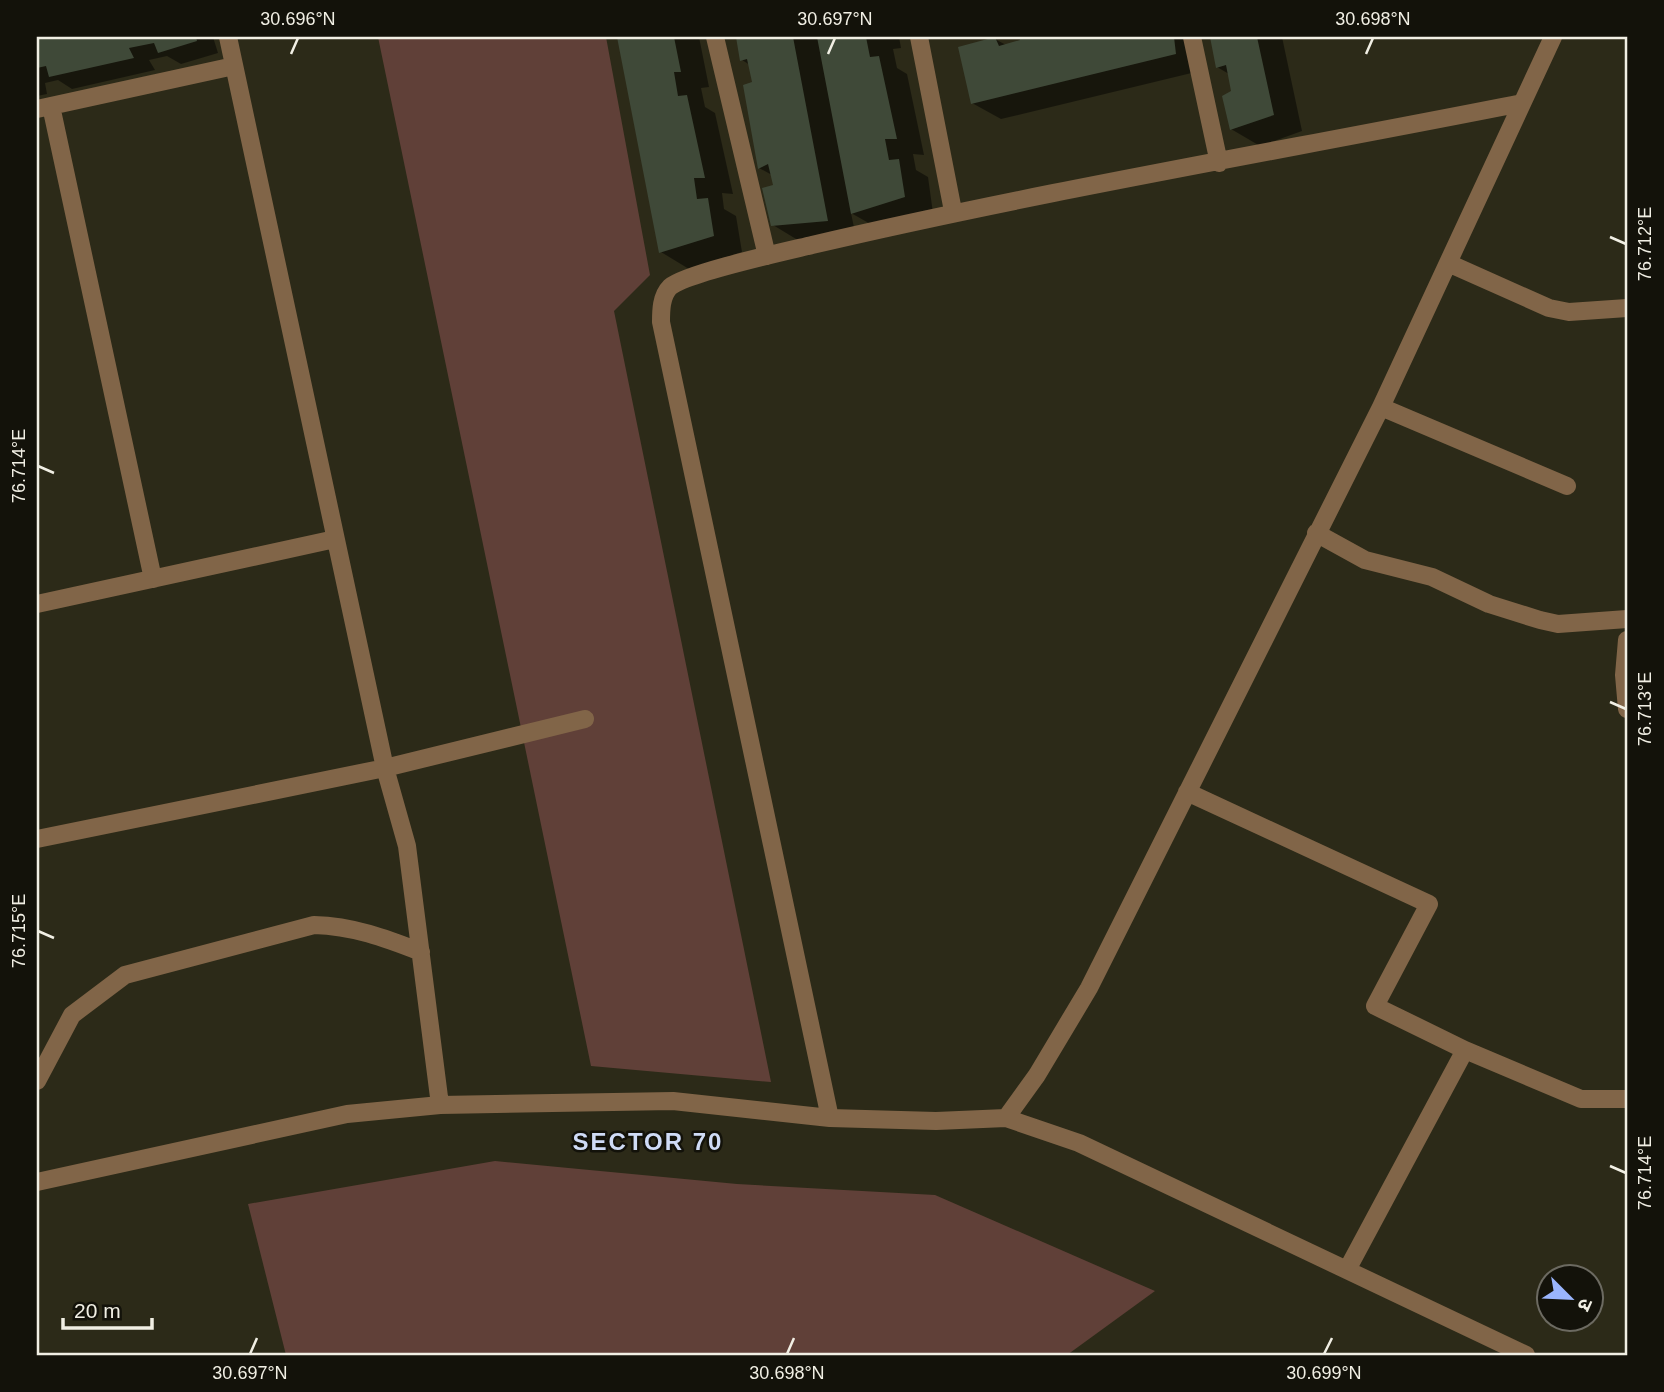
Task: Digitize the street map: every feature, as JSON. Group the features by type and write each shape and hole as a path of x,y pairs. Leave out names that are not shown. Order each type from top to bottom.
{"street":[{"path":"228,37 385,768 407,846 440,1105"},
{"path":"715,37 767,256"},
{"path":"919,37 953,211"},
{"path":"1192,37 1219,163"},
{"path":"1006,1118 1037,1075 1089,988 1381,407 1553,37"},
{"path":"153,579 44,108 234,66"},
{"path":"830,1118 661,322 661,305 670,288 684,280 767,256 953,211 1219,163 1522,103"},
{"path":"1448,263 1549,308 1569,312 1627,308"},
{"path":"1381,407 1567,486"},
{"path":"1316,534 1365,559 1432,577 1489,604 1531,618 1558,624 1627,619"},
{"path":"37,604 335,539"},
{"path":"1627,640 1624,675 1627,709"},
{"path":"37,839 385,768 585,719"},
{"path":"1187,792 1429,904 1375,1006 1465,1049 1581,1098 1627,1099"},
{"path":"37,1081 72,1015 125,975 314,925 341,926 369,932 421,952"},
{"path":"1346,1270 1465,1049"},
{"path":"37,1182 347,1114 440,1105 673,1101 830,1118 936,1121 1006,1118 1079,1143 1526,1355"}],"shaded area":[{"path":"378,37 606,37 650,275 614,311 771,1082 591,1066"},
{"path":"495,1161 737,1184 935,1195 1155,1291 1067,1355 286,1355 248,1204"}],"building":[{"path":"37,37 196,37 197,41 158,53 154,43 129,48 134,58 49,77 46,66 37,68"},
{"path":"617,37 674,37 681,72 674,72 678,96 687,95 705,178 694,178 697,199 708,198 714,236 659,253"},
{"path":"736,37 793,37 828,221 771,226 762,188 773,185 768,164 758,169 743,85 752,82 747,59 740,61"},
{"path":"817,37 866,37 870,57 879,56 897,139 885,139 889,160 899,159 905,197 851,214"},
{"path":"995,37 999,46 1020,40 1019,37 1174,37 1176,54 971,104 958,47"},
{"path":"1210,37 1257,37 1274,115 1230,130 1222,96 1231,91 1226,65 1216,68"}],"district":[{"name":"SECTOR 70","path":"648,1141"}]}
